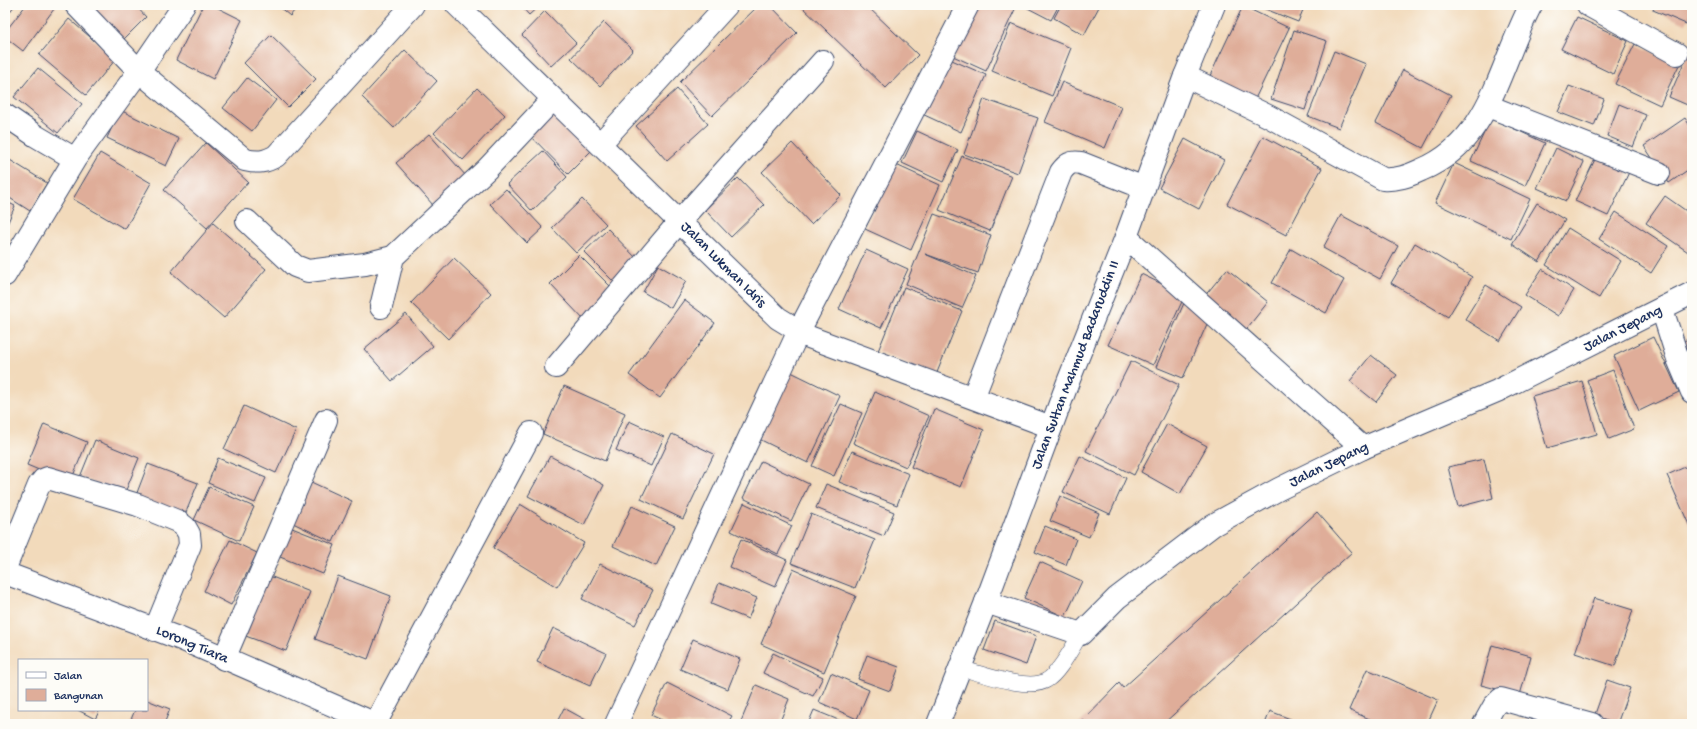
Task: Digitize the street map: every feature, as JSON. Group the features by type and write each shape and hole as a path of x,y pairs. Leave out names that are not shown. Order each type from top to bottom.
{"main road":[{"path":"76,5 139,71 245,160 254,162 265,162 276,156 413,5"},
{"path":"5,275 75,160 184,5"},
{"name":"Jalan Lukman Idris","path":"457,5 772,313 798,333 1051,427"},
{"path":"600,144 727,5"},
{"path":"616,724 798,333 968,5"},
{"name":"Jalan Sultan Mahmud Badaruddin II","path":"938,724 986,602 1051,427 1126,237 1185,76 1214,5"},
{"path":"1185,76 1274,119 1383,179 1403,178 1436,164 1463,142 1488,106 1520,26 1531,5"},
{"path":"1588,5 1677,54"},
{"path":"556,367 679,222 823,61"},
{"path":"247,221 295,266 302,270 308,271 364,264 393,257 487,169 553,99"},
{"path":"1488,106 1659,173"},
{"path":"5,114 36,136 75,160"},
{"path":"973,398 1061,172 1071,163 1081,163 1144,188"},
{"path":"1126,237 1363,448"},
{"path":"381,307 393,257"},
{"name":"Jalan Jepang","path":"1081,634 1117,598 1212,525 1279,489 1363,448 1498,391 1692,293"},
{"path":"1662,309 1678,359 1692,392"},
{"path":"224,659 326,420"},
{"path":"376,724 531,433"},
{"path":"5,568 39,485 43,480 55,479 138,505 177,521 185,527 189,534 190,545 155,630"},
{"name":"Lorong Tiara","path":"5,573 155,630 376,724"},
{"path":"986,602 1081,634"},
{"path":"1484,724 1494,706 1501,699 1592,724"}],"lane":[{"path":"960,668 1008,680 1032,684 1046,681 1055,673 1081,634"}],"building":[{"path":"5,5 15,5 5,18"},
{"path":"26,5 57,5 23,51 5,37 5,32"},
{"path":"96,5 135,5 146,17 123,40 92,9"},
{"path":"203,5 212,5 242,20 213,79 176,60"},
{"path":"277,5 299,5 290,16"},
{"path":"520,5 540,5 529,15"},
{"path":"759,5 770,5 797,33 712,116 680,82"},
{"path":"800,5 866,5 918,55 886,88"},
{"path":"977,5 1017,5 986,71 953,56"},
{"path":"1022,5 1059,5 1051,20"},
{"path":"1061,5 1100,5 1084,35 1054,18"},
{"path":"1255,5 1305,5 1298,22"},
{"path":"1655,5 1692,5 1692,11 1686,24 1653,10"},
{"path":"1243,6 1289,28 1254,101 1208,80"},
{"path":"545,11 576,43 551,66 522,35"},
{"path":"1577,17 1628,41 1613,74 1561,49"},
{"path":"69,19 116,59 86,95 39,55"},
{"path":"604,22 633,50 600,86 571,58"},
{"path":"1011,23 1071,48 1052,96 992,71"},
{"path":"1294,30 1327,41 1305,110 1271,99"},
{"path":"271,35 316,79 288,107 244,63"},
{"path":"1635,44 1679,65 1660,105 1615,84"},
{"path":"1692,44 1692,107 1669,97"},
{"path":"405,50 437,81 394,128 362,97"},
{"path":"1334,51 1366,64 1339,128 1308,116"},
{"path":"945,57 986,75 961,132 920,113"},
{"path":"38,68 82,104 58,133 14,97"},
{"path":"1403,70 1451,95 1423,148 1376,123"},
{"path":"247,78 276,100 252,131 223,108"},
{"path":"1062,82 1122,107 1105,148 1045,122"},
{"path":"1569,86 1604,99 1594,126 1558,112"},
{"path":"477,88 505,115 463,160 434,133"},
{"path":"677,89 708,124 667,161 636,126"},
{"path":"984,99 1038,118 1018,173 964,154"},
{"path":"1619,104 1646,115 1633,147 1607,136"},
{"path":"552,105 594,148 568,174 526,131"},
{"path":"120,110 179,139 166,166 107,138"},
{"path":"1491,118 1545,143 1525,186 1471,161"},
{"path":"1685,118 1692,129 1692,167 1669,183 1644,146"},
{"path":"917,131 958,150 943,182 902,163"},
{"path":"429,134 466,176 433,205 396,163"},
{"path":"1263,136 1322,168 1286,235 1227,204"},
{"path":"1185,139 1224,160 1199,209 1159,188"},
{"path":"206,143 248,182 207,228 164,190"},
{"path":"792,143 841,195 811,224 762,172"},
{"path":"1556,148 1584,162 1566,201 1537,188"},
{"path":"543,151 567,177 532,211 507,184"},
{"path":"1599,151 1632,166 1608,216 1575,201"},
{"path":"100,153 151,183 125,229 73,199"},
{"path":"962,156 1012,176 990,231 939,210"},
{"path":"5,157 47,183 30,211 5,195"},
{"path":"1454,163 1530,199 1511,239 1435,203"},
{"path":"894,164 940,185 911,250 865,229"},
{"path":"738,178 764,205 731,237 705,210"},
{"path":"506,189 543,228 527,243 490,204"},
{"path":"1665,196 1692,215 1691,254 1646,223"},
{"path":"582,199 606,224 576,253 552,228"},
{"path":"5,201 15,206 5,229"},
{"path":"1537,203 1565,220 1539,262 1512,244"},
{"path":"1616,212 1668,246 1651,273 1599,239"},
{"path":"934,214 991,235 978,273 925,254 976,276 962,308 906,284"},
{"path":"1341,215 1398,246 1380,279 1323,248"},
{"path":"213,223 266,269 224,318 171,272"},
{"path":"1568,228 1621,261 1599,298 1546,265"},
{"path":"608,229 639,261 616,284 584,252"},
{"path":"1415,243 1472,277 1448,317 1391,283"},
{"path":"1291,249 1344,280 1326,313 1272,283"},
{"path":"866,250 908,269 881,328 839,309"},
{"path":"579,255 615,291 585,321 550,284"},
{"path":"454,258 491,293 448,339 411,303"},
{"path":"658,265 686,281 671,308 643,292"},
{"path":"1227,269 1268,302 1244,332 1203,298"},
{"path":"1542,269 1574,290 1558,316 1525,295"},
{"path":"1141,274 1185,295 1153,365 1108,345"},
{"path":"1486,285 1521,307 1500,341 1465,319"},
{"path":"904,287 962,311 936,375 878,351"},
{"path":"684,300 715,323 660,398 629,375"},
{"path":"1184,303 1211,315 1183,378 1156,367"},
{"path":"406,314 433,346 392,381 364,349"},
{"path":"1653,337 1679,392 1639,411 1614,356"},
{"path":"1692,337 1692,362 1682,342"},
{"path":"1371,355 1397,375 1376,402 1350,381"},
{"path":"1131,361 1179,385 1134,475 1086,451"},
{"path":"1613,370 1634,429 1609,439 1587,380"},
{"path":"791,372 840,396 808,463 759,439"},
{"path":"1582,381 1597,434 1547,448 1532,396"},
{"path":"564,386 625,413 605,461 543,434"},
{"path":"875,392 929,416 906,467 853,443"},
{"path":"841,404 862,413 834,476 812,466"},
{"path":"244,406 296,430 276,473 224,449"},
{"path":"934,409 984,430 961,487 911,467"},
{"path":"629,421 664,437 651,466 616,450"},
{"path":"44,424 87,442 70,483 27,465"},
{"path":"1167,424 1207,446 1180,494 1141,472"},
{"path":"672,434 714,454 683,519 641,499"},
{"path":"95,440 139,458 124,495 80,477"},
{"path":"852,451 909,474 897,505 839,482"},
{"path":"550,456 604,485 584,525 528,496"},
{"path":"1080,456 1126,478 1110,514 1063,492"},
{"path":"218,458 266,478 255,503 208,483"},
{"path":"1484,459 1493,498 1458,507 1448,467"},
{"path":"761,461 809,484 791,521 743,498"},
{"path":"148,464 198,483 184,517 135,498"},
{"path":"1692,464 1692,524 1689,525 1667,475"},
{"path":"311,482 352,501 333,542 293,523"},
{"path":"826,484 894,512 884,536 816,508"},
{"path":"209,487 254,507 239,541 194,520"},
{"path":"1060,496 1099,513 1089,537 1050,521"},
{"path":"744,503 792,526 778,554 731,531"},
{"path":"520,504 584,543 557,587 493,548"},
{"path":"632,506 675,526 656,566 613,546"},
{"path":"1317,512 1352,552 1163,724 1079,724 1119,683 1123,688"},
{"path":"811,514 875,540 855,588 791,563"},
{"path":"287,526 335,545 323,574 275,555"},
{"path":"1045,526 1076,539 1066,565 1035,552"},
{"path":"741,539 787,560 775,587 729,567"},
{"path":"230,540 257,553 231,605 204,591"},
{"path":"1040,562 1082,581 1065,617 1024,598"},
{"path":"600,564 653,590 635,625 582,599"},
{"path":"793,569 856,596 824,672 761,644"},
{"path":"267,575 310,592 286,651 243,635"},
{"path":"338,576 391,596 368,659 315,639"},
{"path":"719,583 757,598 748,619 711,604"},
{"path":"1594,598 1633,610 1615,666 1575,653"},
{"path":"995,621 1036,636 1026,665 984,650"},
{"path":"553,628 606,653 590,686 537,662"},
{"path":"693,639 740,659 728,689 680,669"},
{"path":"1492,645 1531,656 1520,695 1481,685"},
{"path":"773,653 823,677 813,696 763,673"},
{"path":"867,655 899,667 890,691 858,679"},
{"path":"1367,669 1438,700 1427,724 1381,724 1349,710"},
{"path":"831,673 869,690 857,719 819,702"},
{"path":"1607,680 1630,688 1617,724 1594,717"},
{"path":"667,683 732,716 727,724 670,724 651,715"},
{"path":"756,685 789,699 779,724 740,724"},
{"path":"148,700 170,709 164,724 129,724 135,711 148,711"},
{"path":"564,708 586,720 584,724 556,724"},
{"path":"814,710 841,721 840,724 808,724"},
{"path":"80,711 99,711 95,719"},
{"path":"1270,711 1303,724 1265,724"}]}
